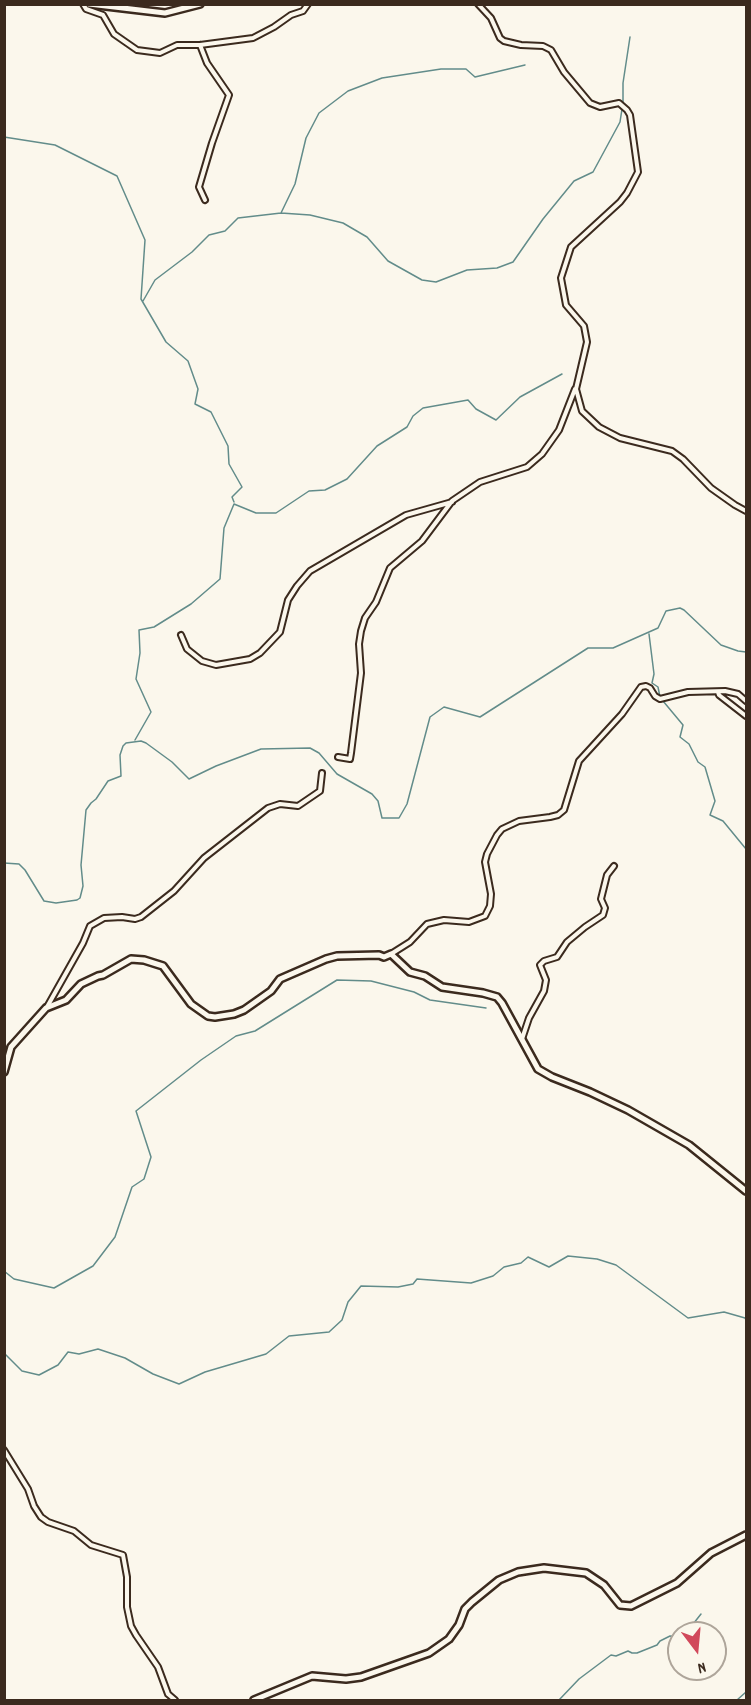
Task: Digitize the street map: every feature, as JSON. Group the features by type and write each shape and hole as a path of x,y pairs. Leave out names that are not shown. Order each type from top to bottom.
{"street":[{"path":"83,4 86,9 103,15 114,34 137,50 160,53 177,45 200,45 253,38 291,15 303,11 308,4"},
{"path":"89,4 165,13 200,4"},
{"path":"181,635 187,649 202,661 216,665 250,659 260,653 280,632 288,600 310,571 406,515 452,501 480,482 527,466 542,454 559,430 576,389 587,342 584,326 566,305 561,278 570,247 620,202 639,172 630,115 619,103 600,106 590,103 564,72 550,50 543,46 521,45 504,41 500,38 491,18 478,4"},
{"path":"200,45 207,63 229,95 199,187 205,200"},
{"path":"576,389 582,411 599,427 620,438 672,452 711,488 747,511"},
{"path":"338,757 350,759 361,673 359,644 365,618 376,602 390,568 422,541 452,501"},
{"path":"46,1008 66,1000 81,984 131,959 137,959 163,966 183,996 202,1012 214,1017 225,1016 244,1010 271,991 280,979 312,964 337,956 379,955 384,957 410,942 427,924 444,920 469,922 485,916 490,906 491,894 485,862 497,835 502,829 519,820 550,817 564,810 579,761 622,714 641,687 650,688 660,699 688,692 734,692 747,701"},
{"path":"718,692 747,716"},
{"path":"4,1072 11,1047 46,1008 83,943 90,926 104,918 141,917 174,891 204,858 268,807 280,804 298,806 320,791 322,773"},
{"path":"522,1039 529,1018 544,991 546,980 540,965 556,957 567,942 603,915 605,908 601,899 607,875 614,866"},
{"path":"390,954 410,972 425,976 442,987 483,993 497,998 502,1003 538,1069 628,1110 678,1139 700,1153 747,1191"},
{"path":"4,1450 28,1489 41,1517 48,1522 74,1531 91,1545 123,1555 128,1576 127,1607 131,1626 158,1667 168,1694 175,1701"},
{"path":"254,1701 312,1676 346,1679 361,1677 429,1653 449,1639 459,1625 465,1609 472,1602 499,1580 518,1572 544,1568 586,1573 604,1584 620,1605 631,1606 677,1583 711,1553 747,1535"}],"waterway":[{"path":"623,104 623,83 630,37"},
{"path":"143,301 155,280 192,252 209,235 225,231 238,218 281,213 295,184 306,138 319,113 348,91 382,78 441,69 466,69 475,77 525,65"},
{"path":"281,213 310,215 343,223 367,237 388,261 422,280 436,282 467,270 497,268 513,262 543,219 574,181 593,172 620,122 622,109"},
{"path":"4,137 55,145 117,176 145,240 141,299 166,342 188,361 198,389 195,404 211,412 228,446 229,464 242,487 232,497 234,502"},
{"path":"135,740 151,712 136,679 140,653 139,630 154,627 191,604 220,579 224,528 234,504 256,513 276,513 309,491 325,490 347,479 377,446 407,427 413,416 423,408 468,400 476,409 496,420 520,397 562,374"},
{"path":"4,863 19,864 44,901 56,903 80,898 83,886 81,865 86,810 108,781 121,776 120,755 126,743 141,741 146,743 172,762 189,779 261,749 310,748 319,753 337,774 372,794 378,801 382,818 399,818 407,804 430,717 444,707 480,717 588,648 613,648 658,628 666,611 680,608 721,645 746,652"},
{"path":"649,634 654,674 652,683 658,687 660,697"},
{"path":"663,701 683,725 680,737 689,744 698,762 705,767 715,801 710,815 723,821 746,849"},
{"path":"4,1271 14,1279 54,1288 93,1266 115,1237 132,1187 144,1179 151,1157 136,1111 201,1060 236,1036 255,1031 337,980 371,981 414,992 430,1000 486,1008"},
{"path":"4,1353 22,1371 39,1375 58,1365 68,1352 79,1354 98,1349 125,1358 153,1374 179,1384 205,1372 266,1354 289,1336 329,1332 342,1320 348,1302 361,1286 398,1287 413,1284 417,1279 471,1283 493,1276 504,1267 521,1263 528,1257 549,1267 568,1256 597,1259 616,1265 688,1318 724,1312 746,1320"},
{"path":"695,1621 701,1614"},
{"path":"559,1700 579,1679 611,1655 616,1656 628,1651 637,1653 657,1645 667,1638"},
{"path":"737,1700 746,1692"}]}
